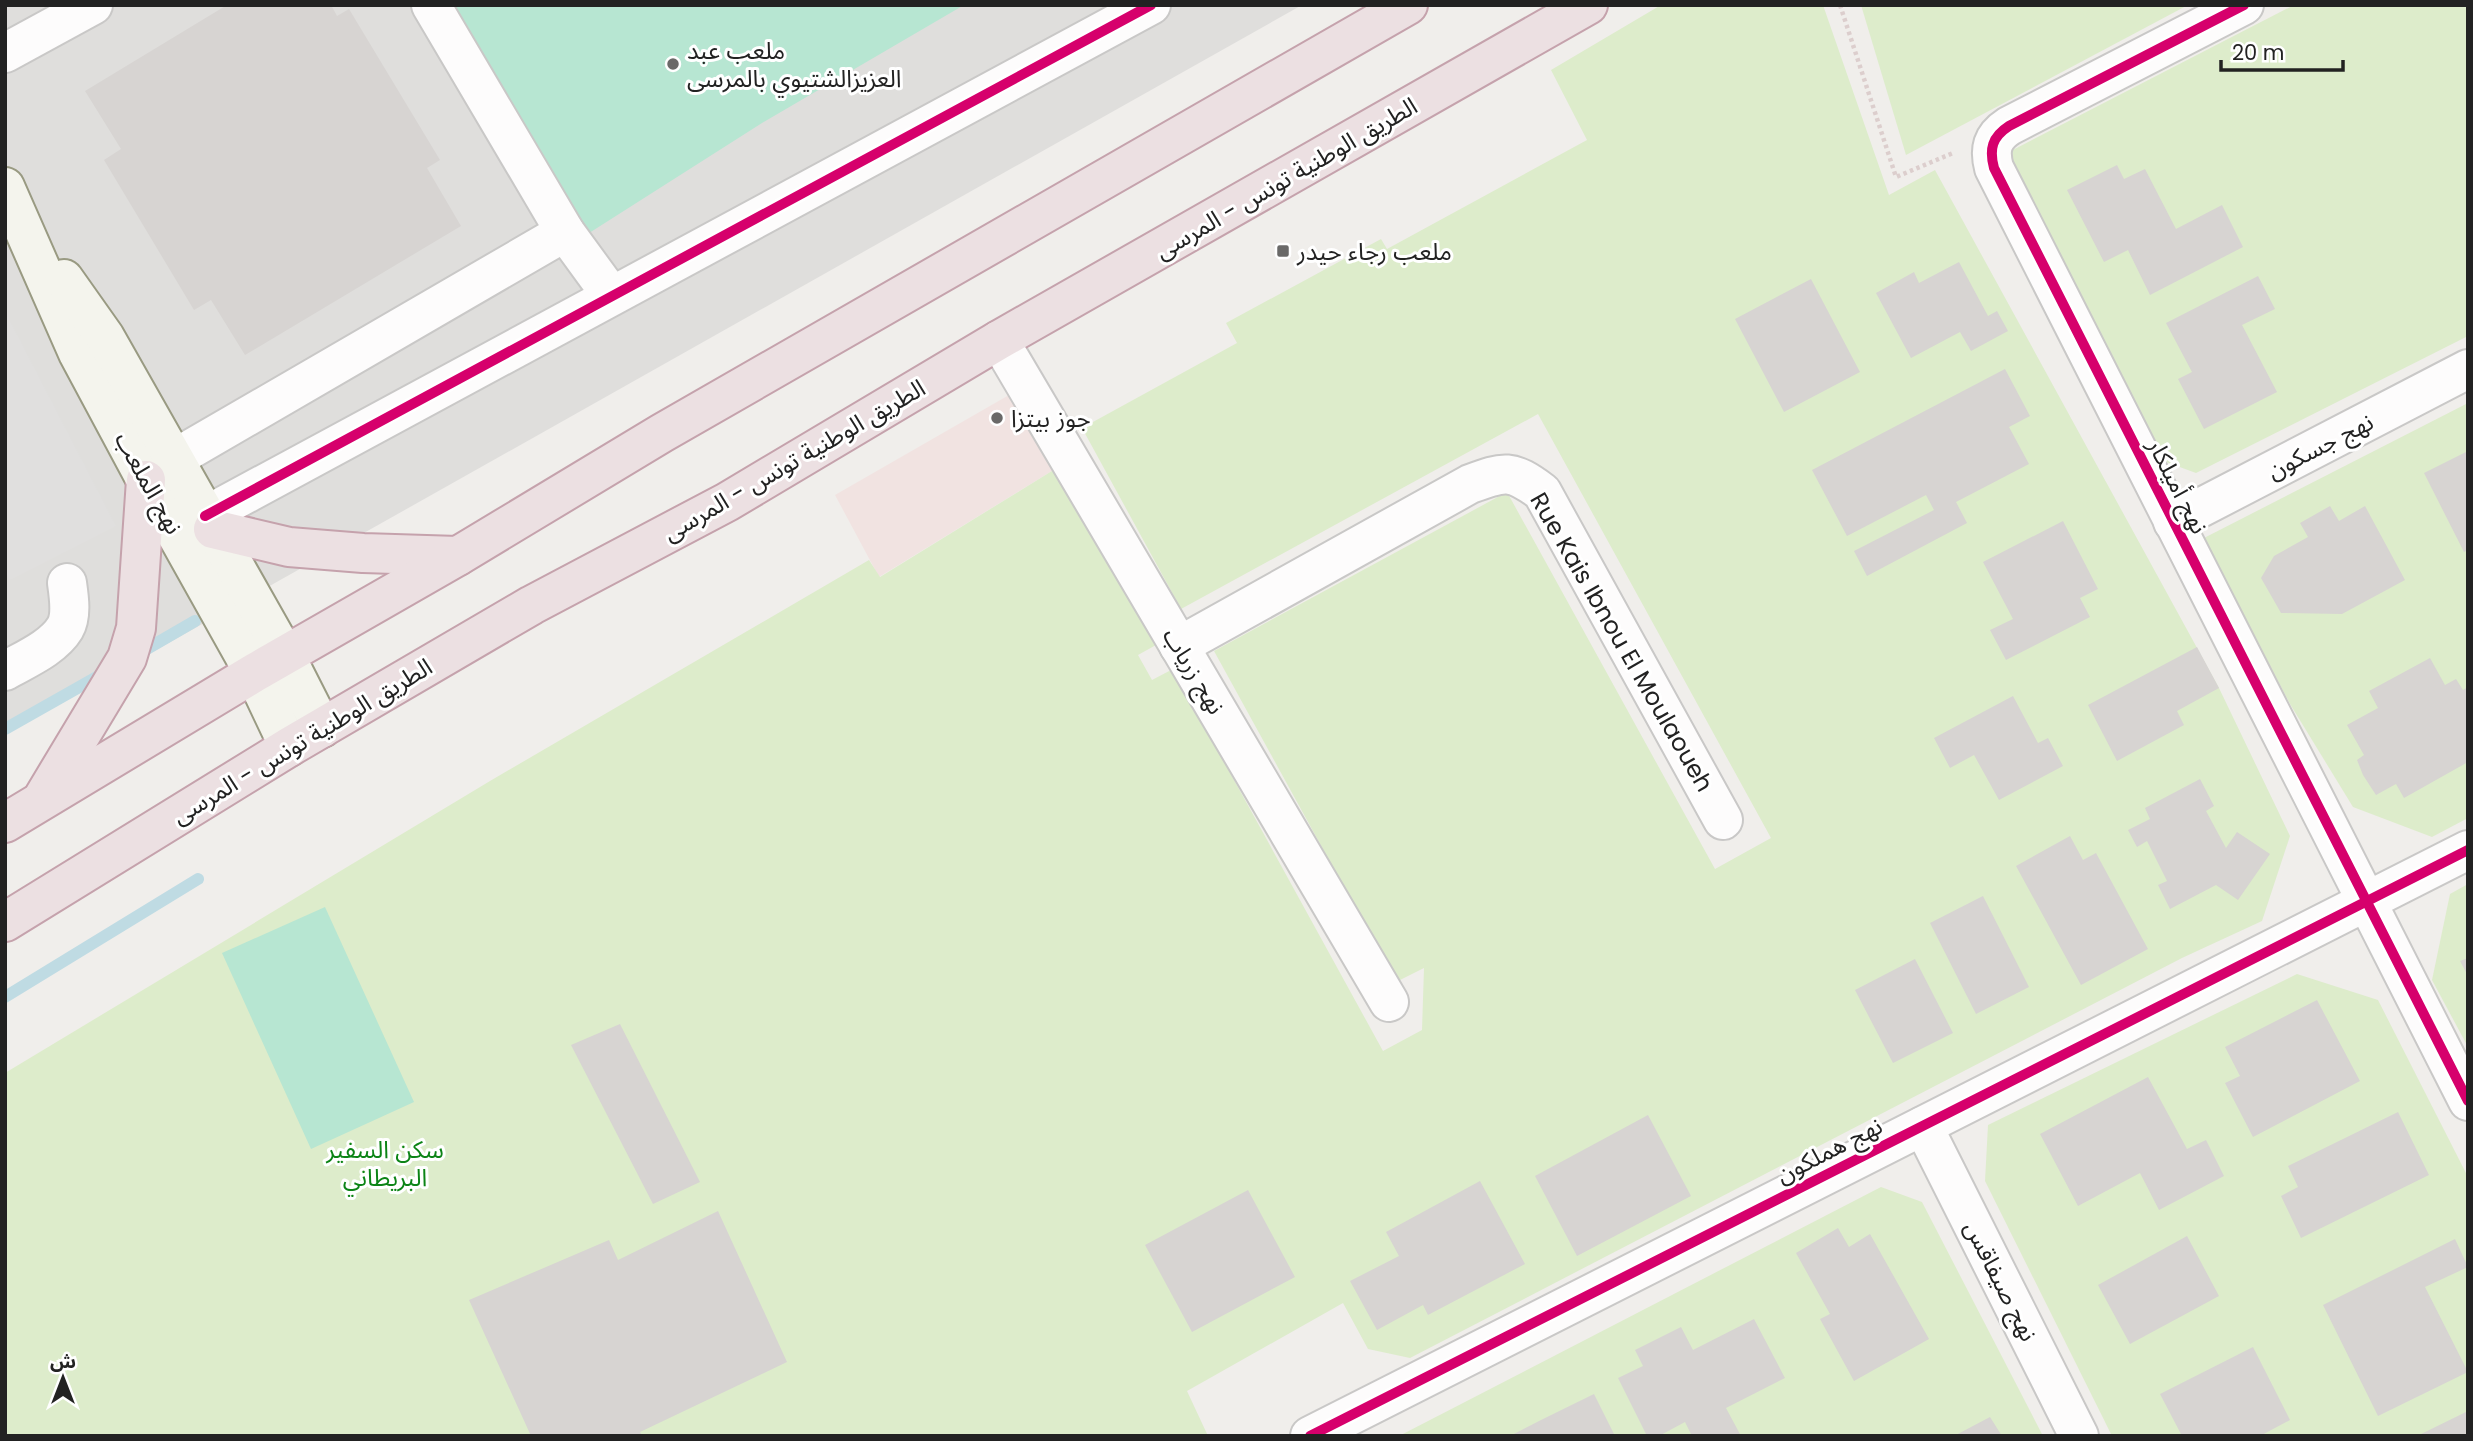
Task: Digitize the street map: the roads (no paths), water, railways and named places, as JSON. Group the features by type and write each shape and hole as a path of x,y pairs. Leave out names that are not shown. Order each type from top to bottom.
{"highway":[{"path":"5,823 662,433 1409,5"},
{"name":"الطريق الوطنية تونس - المرسى","path":"5,922 289,747 531,605 727,502 999,341 1588,5"},
{"path":"40,802 127,658 136,628 159,470"},
{"path":"209,522 289,547 458,556"}],"street":[{"path":"5,53 93,5"},
{"path":"431,5 565,232 611,295"},
{"path":"209,522 611,295 1150,5"},
{"name":"نهج أميلكار","path":"2244,5 1998,133 1991,156 1994,168 2468,1101"},
{"name":"نهج الملعب","path":"12,201 78,353 159,470 209,522 270,664 289,747"},
{"path":"159,470 565,232"},
{"name":"نهج زرياب","path":"999,341 1389,1002"},
{"name":"نهج جسكون","path":"2173,522 2468,369"},
{"name":"نهج الملعب","path":"159,470 178,535 270,664 322,728"},
{"name":"Rue Kais Ibnou El Moulaoueh","path":"1179,646 1470,484 1498,473 1521,477 1542,492 1723,820"},
{"path":"5,671 45,648 65,628 70,606 68,583"},
{"name":"نهج هملكون","path":"1310,1436 2468,850"},
{"name":"نهج صيفاقس","path":"1923,1126 2079,1436"}],"waterway":[{"path":"138,654 195,621"},
{"path":"5,729 104,673"},
{"path":"5,997 198,879"}],"place":[{"name":"ملعب عبد العزيزالشتيوي بالمرسى","path":"673,64"},
{"name":"ملعب رجاء حيدر","path":"1283,251"},
{"name":"جوز بيتزا","path":"997,418"}],"park label":[{"name":"سكن السفير البريطاني","path":"385,1163"}]}
